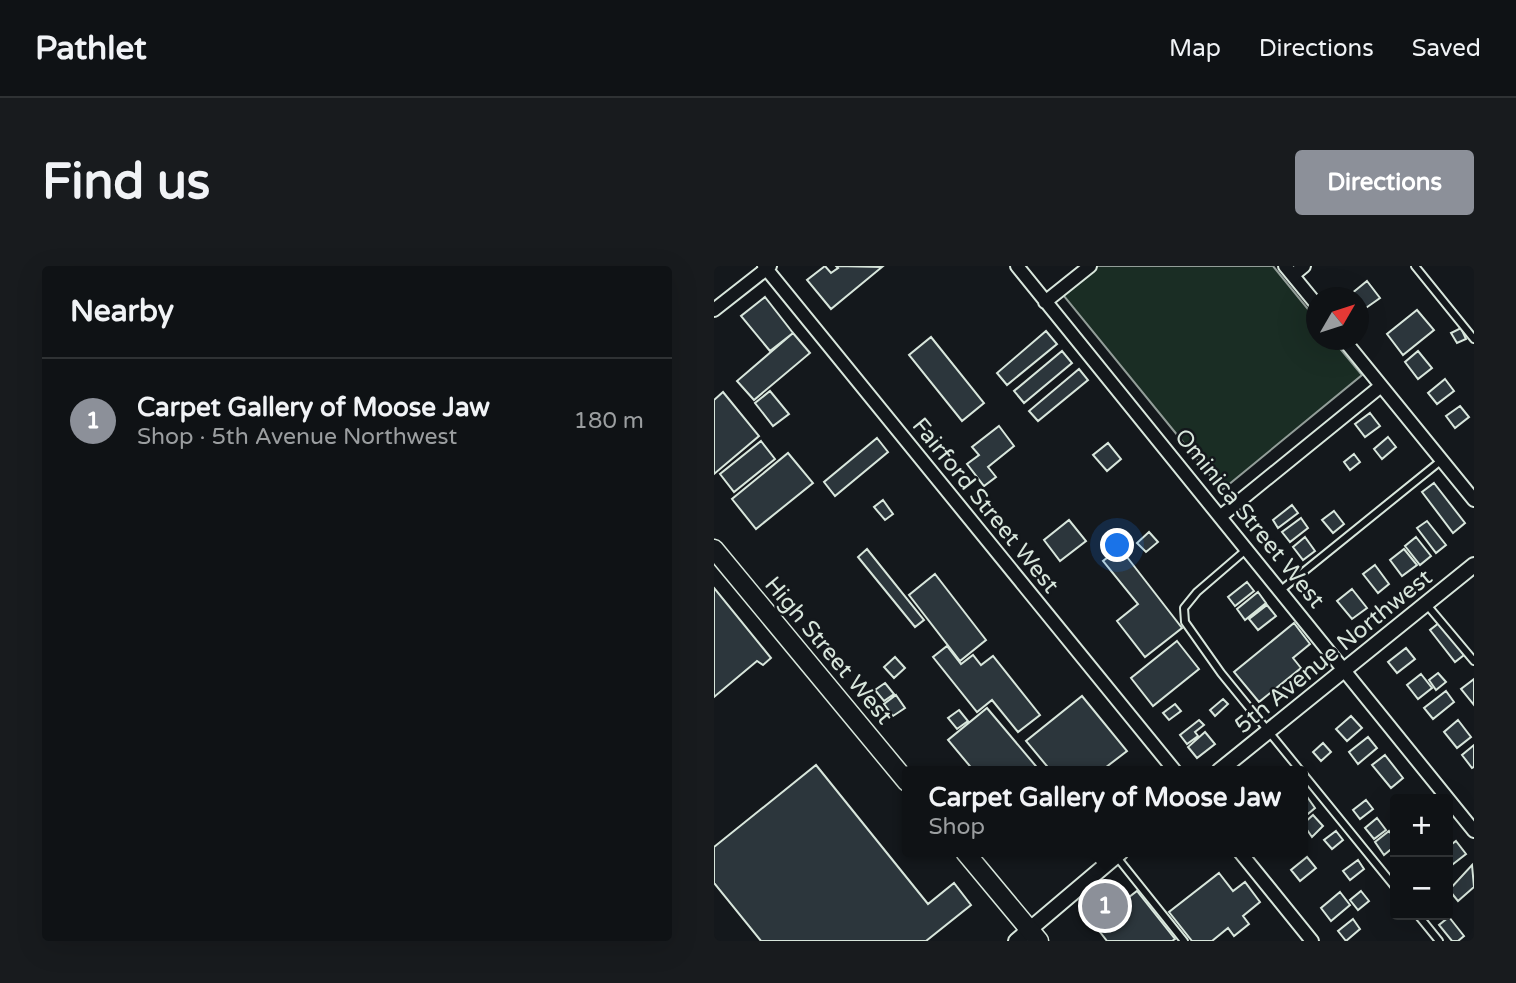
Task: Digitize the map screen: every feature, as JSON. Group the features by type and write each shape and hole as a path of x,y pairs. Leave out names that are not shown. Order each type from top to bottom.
{"main road":[{"name":"High Street West","path":"714,549 902,776"},
{"path":"969,857 1028,937"}],"street":[{"name":"Ominica Street West","path":"1017,266 1248,548 1474,831"},
{"path":"1045,302 1090,266"},
{"path":"1304,266 1289,270 1306,291"},
{"path":"714,310 767,267"},
{"name":"Fairford Street West","path":"767,267 1171,766"},
{"path":"1352,350 1474,500"},
{"path":"1221,516 1381,386"},
{"name":"5th Avenue Northwest","path":"1225,766 1347,671 1474,565"},
{"path":"1028,937 1115,857"},
{"path":"1244,857 1312,941"}],"lane":[{"path":"1415,266 1474,339"},
{"path":"1281,590 1443,459"},
{"path":"1248,548 1197,592 1184,608 1185,622 1221,673 1299,766"},
{"path":"1427,605 1474,661"},
{"path":"1308,778 1390,881"},
{"path":"1120,857 1184,941"},
{"path":"1422,920 1439,941"}],"green space":[{"path":"1088,266 1273,266 1306,307 1306,350 1341,350 1362,375 1222,490 1059,290"}],"building":[{"path":"825,266 831,273 838,268 836,266 882,267 831,309 807,280"},
{"path":"1367,281 1380,298 1369,306 1369,287 1360,287"},
{"path":"765,297 793,333 770,351 741,316"},
{"path":"1417,310 1434,330 1403,355 1387,334"},
{"path":"1461,328 1466,339 1457,343 1451,333"},
{"path":"1046,331 1057,344 1007,385 997,373"},
{"path":"793,333 810,353 754,400 737,381"},
{"path":"931,337 984,403 962,421 909,355"},
{"path":"1062,351 1072,363 1024,403 1014,391"},
{"path":"1418,351 1432,368 1418,379 1405,362"},
{"path":"1079,369 1088,380 1038,421 1029,411"},
{"path":"1445,379 1454,391 1437,404 1428,393"},
{"path":"770,391 789,414 773,426 755,403"},
{"path":"723,392 759,436 714,474 714,400"},
{"path":"1460,406 1469,417 1455,428 1446,416"},
{"path":"1370,413 1380,426 1365,437 1355,424"},
{"path":"999,426 1014,446 988,467 996,477 984,486 967,464 979,455 972,447"},
{"path":"1388,437 1396,447 1382,459 1374,449"},
{"path":"877,438 888,452 835,496 824,482"},
{"path":"761,441 775,459 734,492 720,474"},
{"path":"1108,443 1121,459 1107,471 1093,455"},
{"path":"788,453 813,483 756,529 732,499"},
{"path":"1354,454 1360,462 1350,470 1344,462"},
{"path":"1434,483 1465,523 1453,533 1422,492"},
{"path":"883,500 893,514 885,520 874,507"},
{"path":"1292,505 1298,513 1278,528 1273,520"},
{"path":"1334,511 1344,524 1333,533 1322,520"},
{"path":"1301,518 1308,528 1290,542 1282,532"},
{"path":"1069,520 1086,541 1060,561 1044,540"},
{"path":"1427,521 1446,545 1436,553 1417,528"},
{"path":"1149,532 1158,542 1146,552 1137,543"},
{"path":"1305,537 1315,551 1303,560 1293,547"},
{"path":"1416,537 1431,556 1420,565 1405,546"},
{"path":"1120,548 1182,628 1145,657 1117,621 1138,604 1103,561"},
{"path":"867,549 924,620 915,627 858,557"},
{"path":"1404,549 1417,565 1402,576 1390,560"},
{"path":"1375,565 1389,584 1378,593 1363,574"},
{"path":"935,574 986,640 960,661 909,595"},
{"path":"1247,582 1254,591 1235,606 1228,597"},
{"path":"714,588 771,658 763,665 757,661 714,697"},
{"path":"1352,589 1367,608 1352,619 1337,601"},
{"path":"1258,592 1266,603 1245,620 1237,609"},
{"path":"1267,605 1276,616 1258,630 1249,619"},
{"path":"1294,623 1310,644 1293,658 1301,668 1259,702 1234,672"},
{"path":"1439,623 1464,655 1455,662 1430,630"},
{"path":"1177,641 1199,669 1153,706 1131,678"},
{"path":"947,646 961,664 973,655 981,665 993,656 1040,715 1018,732 992,700 977,712 933,657"},
{"path":"1406,648 1415,659 1397,673 1388,662"},
{"path":"895,657 905,668 894,678 884,667"},
{"path":"1438,673 1446,682 1436,690 1429,680"},
{"path":"1421,674 1432,688 1418,699 1407,685"},
{"path":"1474,679 1474,705 1461,689"},
{"path":"885,683 894,694 884,701 875,690"},
{"path":"1446,691 1454,702 1433,719 1424,708"},
{"path":"896,695 905,708 893,716 884,704"},
{"path":"1082,696 1127,751 1108,766 1047,766 1026,741"},
{"path":"1223,699 1228,704 1215,716 1210,710"},
{"path":"1175,704 1181,711 1169,720 1163,713"},
{"path":"987,708 1036,766 970,766 948,740"},
{"path":"959,710 968,721 957,729 948,718"},
{"path":"1351,716 1362,728 1347,741 1336,729"},
{"path":"1199,720 1204,725 1195,732 1198,736 1187,744 1180,735"},
{"path":"1458,720 1471,737 1457,748 1444,732"},
{"path":"1205,732 1215,744 1197,758 1188,747"},
{"path":"1368,737 1377,748 1358,764 1349,752"},
{"path":"1323,743 1331,752 1321,761 1313,752"},
{"path":"1474,745 1474,767 1472,768 1462,755"},
{"path":"1385,755 1403,778 1391,788 1372,765"},
{"path":"816,765 928,904 954,883 971,905 926,941 761,941 714,883 714,847"},
{"path":"1308,798 1315,808 1308,814"},
{"path":"1366,800 1373,809 1360,819 1353,810"},
{"path":"1313,815 1323,826 1312,837 1308,831 1308,820"},
{"path":"1377,818 1386,830 1374,839 1365,828"},
{"path":"1336,831 1343,840 1332,849 1324,840"},
{"path":"1390,832 1390,850 1384,855 1375,842"},
{"path":"1456,841 1466,854 1453,864 1453,857 1453,843"},
{"path":"1307,857 1316,868 1300,881 1291,870"},
{"path":"1358,860 1364,869 1350,880 1343,871"},
{"path":"1472,865 1474,887 1458,901 1453,895 1453,886"},
{"path":"1219,873 1233,891 1245,882 1260,902 1243,916 1249,924 1234,936 1228,928 1212,941 1192,941 1169,912"},
{"path":"1137,891 1175,939 1107,941 1100,932 1103,917"},
{"path":"1361,891 1369,901 1358,910 1350,900"},
{"path":"1340,892 1350,905 1331,921 1321,908"},
{"path":"1353,919 1360,929 1346,941 1338,931"},
{"path":"1445,920 1451,920 1464,936 1458,941 1452,941 1439,925"}],"place":[{"name":"Carpet Gallery of Moose Jaw","path":"1105,906"}]}
